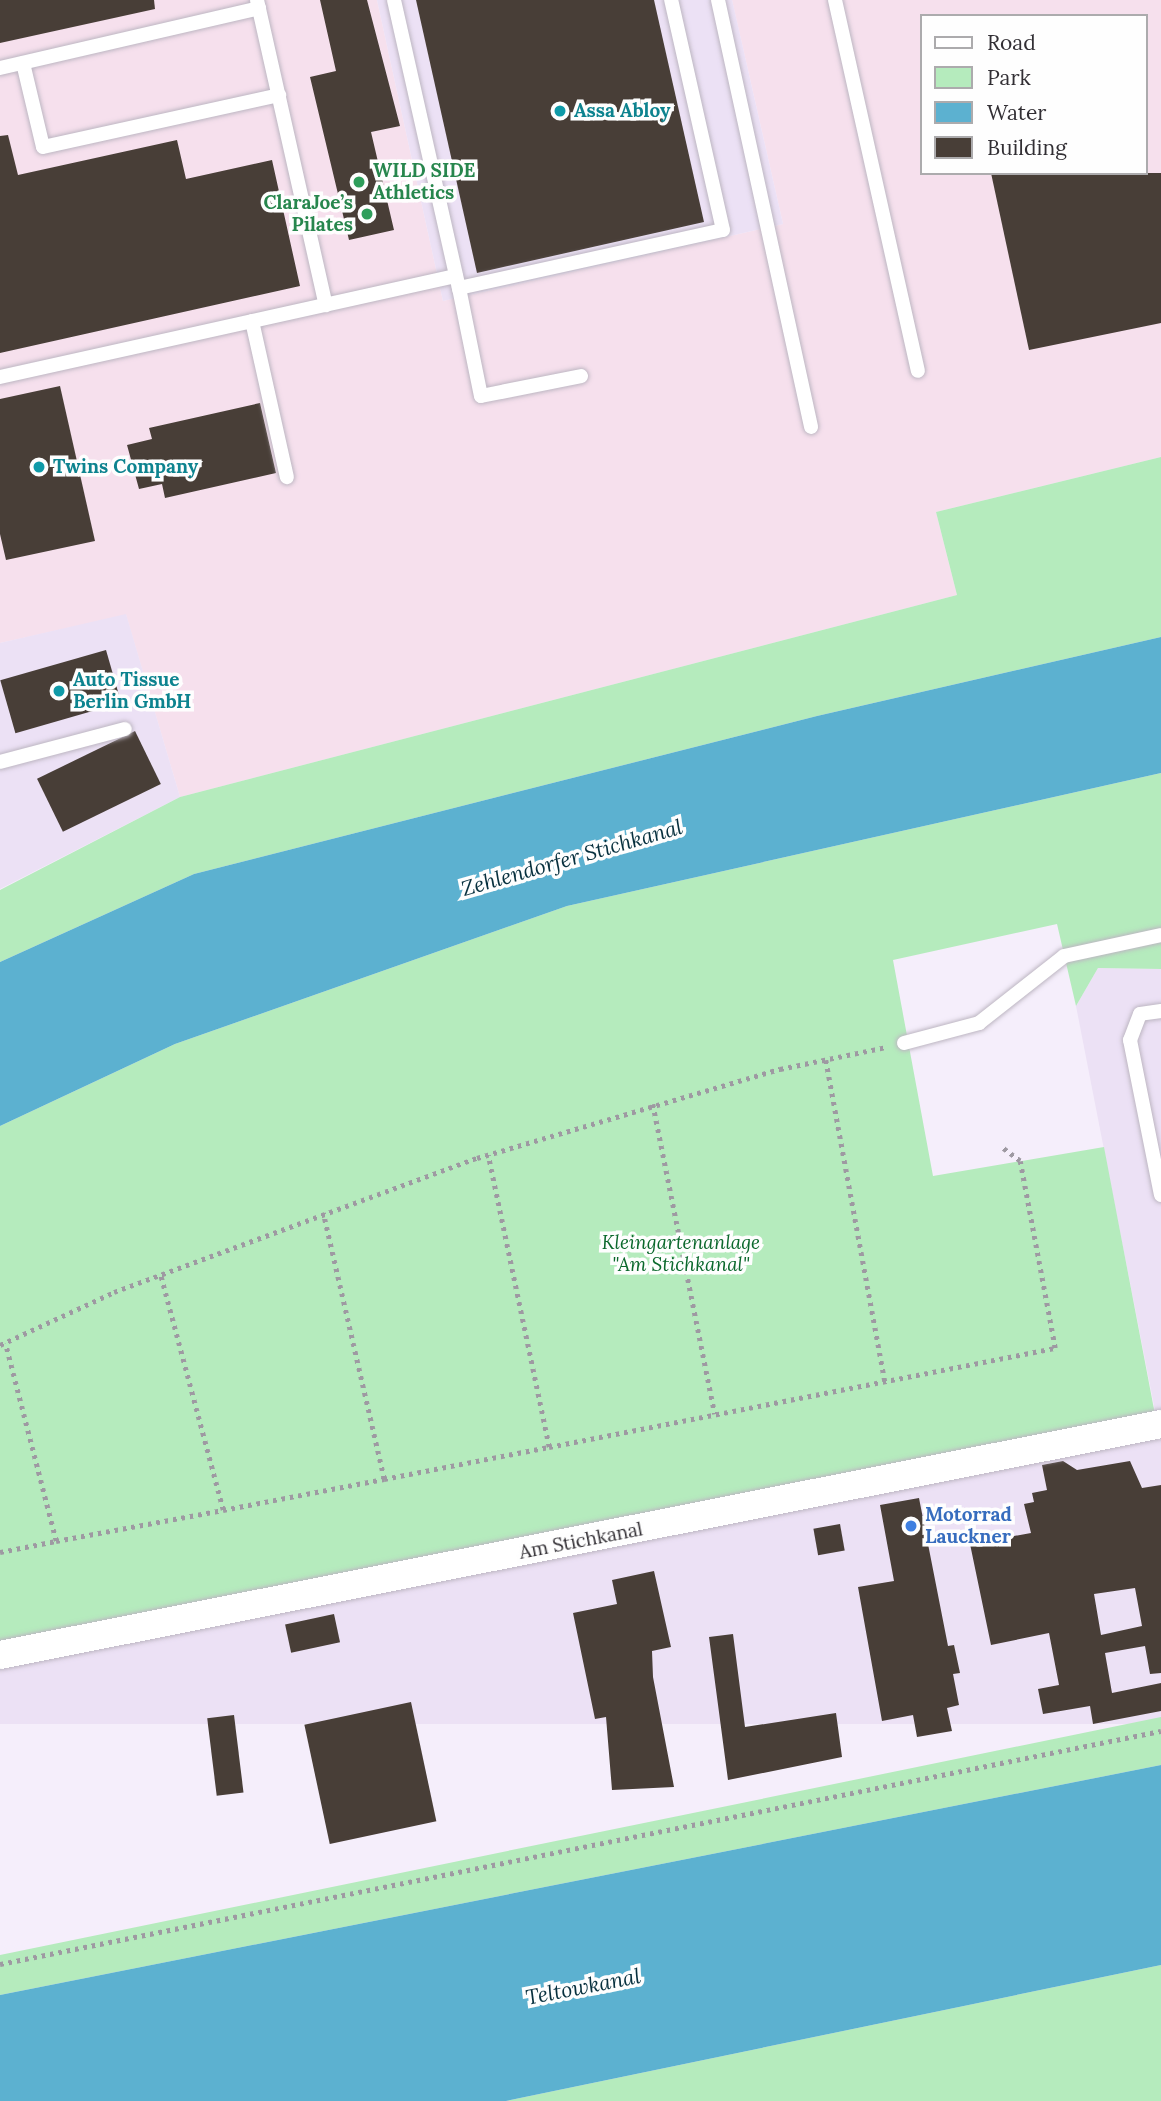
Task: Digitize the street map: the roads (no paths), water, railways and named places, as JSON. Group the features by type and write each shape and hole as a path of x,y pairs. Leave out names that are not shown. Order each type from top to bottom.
{"street":[{"name":"Am Stichkanal","path":"0,1655 1161,1424"}],"lane":[{"path":"394,0 481,396 581,376"},
{"path":"0,377 326,304 457,282 723,230 671,0"},
{"path":"718,0 811,427"},
{"path":"835,0 918,371"},
{"path":"0,68 258,4 326,304"},
{"path":"23,63 43,147 279,95"},
{"path":"252,321 287,477"},
{"path":"0,762 125,729"},
{"path":"904,1043 979,1023 1064,956 1161,935"},
{"path":"1161,1011 1140,1014 1130,1040 1161,1195"}],"water":[{"name":"Zehlendorfer Stichkanal","path":"1161,637 1161,773 567,906 175,1044 0,1126 0,962 194,874 817,716"},
{"name":"Teltowkanal","path":"1161,1765 1161,1965 506,2101 0,2101 0,1995"}],"place":[{"name":"Assa Abloy","path":"560,111"},
{"name":"WILD SIDE Athletics","path":"359,182"},
{"name":"ClaraJoe’s Pilates","path":"367,214"},
{"name":"Twins Company","path":"39,467"},
{"name":"Auto Tissue Berlin GmbH","path":"59,691"},
{"name":"Motorrad Lauckner","path":"911,1526"}],"park label":[{"name":"Kleingartenanlage \"Am Stichkanal\"","path":"681,1254"}]}
